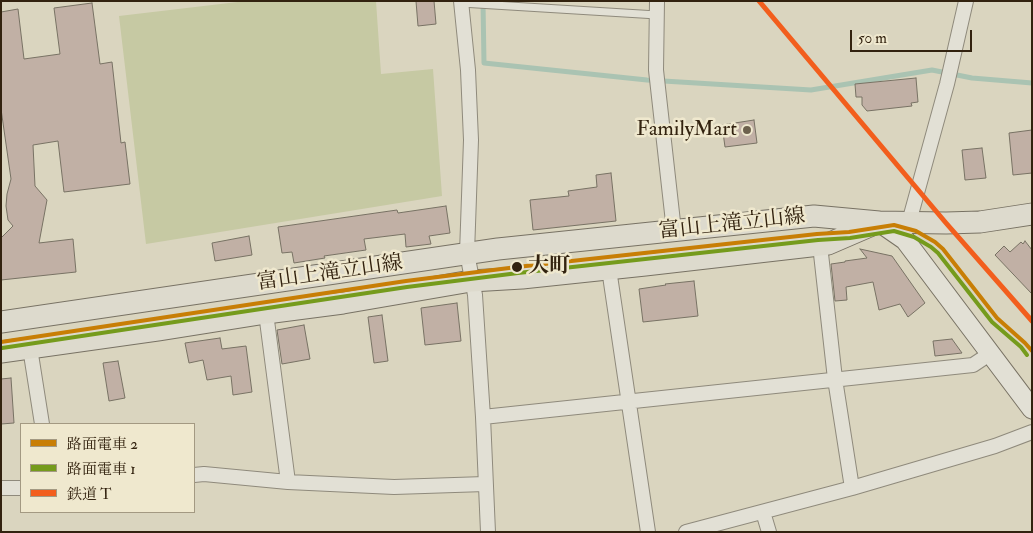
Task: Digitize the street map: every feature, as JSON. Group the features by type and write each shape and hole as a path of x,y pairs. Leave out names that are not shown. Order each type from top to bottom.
{"main road":[{"path":"879,222 980,222 1032,214"},
{"name":"富山上滝立山線","path":"1,322 467,253 814,216 879,222"},
{"name":"富山上滝立山線","path":"1,352 343,303 471,281 609,269 828,244 879,222"}],"street":[{"path":"657,1 656,70 674,231"},
{"path":"461,2 468,70 471,140 467,253 475,295 488,532"},
{"path":"909,222 947,84 964,2"},
{"path":"879,222 906,240 1032,409"},
{"path":"820,245 835,379 852,488"},
{"path":"609,269 648,532"},
{"path":"266,313 288,482"},
{"path":"30,348 42,423"},
{"path":"483,417 973,365 991,354"},
{"path":"686,532 852,488 995,446 1032,432"},
{"path":"195,475 394,487 485,484"},
{"path":"1,488 20,488"},
{"path":"763,512 769,532"}],"lane":[{"path":"461,2 657,16"}],"green space":[{"path":"246,1 376,1 381,74 433,69 442,196 146,244 119,16"}],"building":[{"path":"416,1 434,1 436,24 418,26"},
{"path":"92,3 100,64 112,62 121,143 125,142 130,184 64,192 58,141 33,145 35,186 47,200 39,243 73,239 76,272 1,280 1,238 13,226 8,220 6,206 11,179 1,109 1,12 18,9 24,59 60,54 54,8"},
{"path":"916,78 918,102 911,103 912,106 867,111 862,105 862,97 856,97 855,84"},
{"path":"754,120 757,143 725,147 722,125"},
{"path":"1032,130 1032,173 1013,175 1009,133"},
{"path":"982,148 986,178 965,180 962,150"},
{"path":"611,173 616,221 533,230 530,200 569,196 568,191 597,187 596,175"},
{"path":"446,206 450,233 429,236 431,244 406,247 405,234 364,239 366,250 324,256 325,258 294,263 292,252 282,253 278,227 397,210 398,213"},
{"path":"249,236 252,255 215,261 212,243"},
{"path":"1025,241 1032,250 1032,294 995,255 1004,246 1010,252 1021,242 1023,244"},
{"path":"860,249 892,256 925,303 908,317 900,304 879,310 873,282 846,287 847,300 835,301 831,264 867,258"},
{"path":"694,281 698,316 643,322 639,289"},
{"path":"457,303 461,341 425,345 421,308"},
{"path":"382,315 388,361 374,363 368,317"},
{"path":"304,325 310,359 282,364 277,330"},
{"path":"220,338 222,349 246,346 252,392 233,395 231,376 207,380 203,360 189,363 185,343"},
{"path":"952,339 962,353 935,356 933,341"},
{"path":"118,361 125,398 109,401 103,363"},
{"path":"11,378 14,423 1,424 1,379"}],"waterway":[{"path":"483,2 484,63 647,80 811,90 932,70 972,78 1032,83"}],"tram line":[{"name":"2","path":"1,342 406,281 517,267 849,232 894,225 916,231 943,249 997,318 1032,351"},
{"name":"1","path":"2,348 407,287 518,273 850,238 894,231 914,237 938,253 992,322 1021,347 1027,355"}],"rail line":[{"name":"T","path":"759,1 946,223 1032,321"}],"place":[{"name":"FamilyMart","path":"747,130"},
{"name":"大町","path":"517,267"}]}
